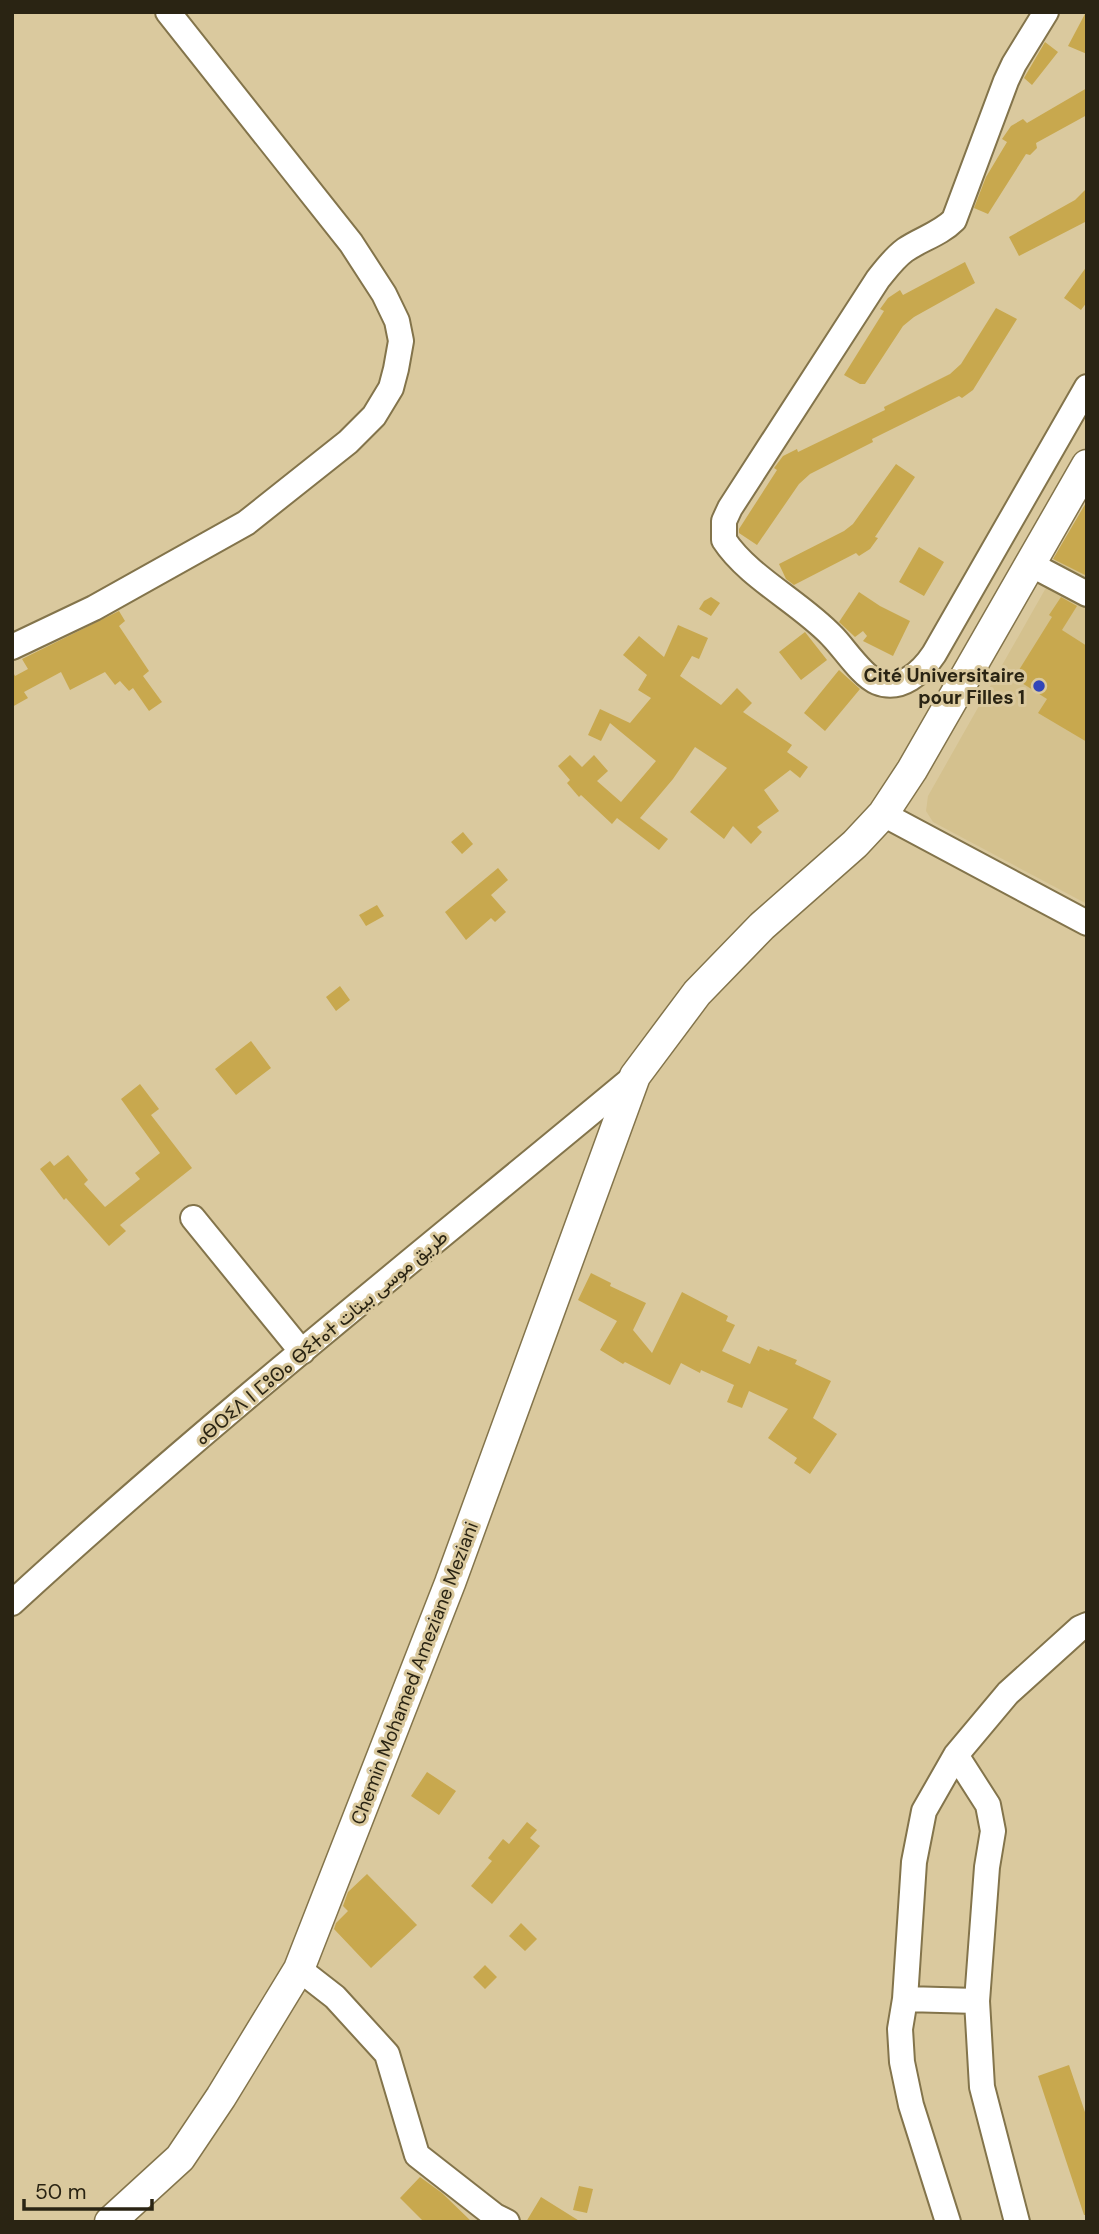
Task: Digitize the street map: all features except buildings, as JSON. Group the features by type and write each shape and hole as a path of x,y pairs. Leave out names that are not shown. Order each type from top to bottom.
{"main road":[{"name":"Chemin Mohamed Ameziane Meziani","path":"110,2222 180,2158 222,2097 299,1969 455,1570 635,1076 696,993 762,926 855,844 883,814 912,770 1087,465"}],"street":[{"path":"12,647 94,608 246,523 348,442 374,416 391,388 396,369 401,341 397,321 384,293 351,243 169,12"},
{"path":"1046,12 1006,81 954,220 907,248 878,279 730,509 724,521 723,540 743,562 830,634 869,677 878,683 904,682 924,669 934,654 1087,387"},
{"path":"1030,564 1087,594"},
{"path":"883,814 1087,923"},
{"name":"ⴰⴱⵔⵉⴷ ⵏ ⵎⵓⵙⴰ ⴱⵉⵜⴰⵜ طريق موسى بيتات","path":"12,1603 81,1539 302,1352 635,1076"},
{"path":"193,1218 302,1352"},
{"path":"948,2222 911,2105 902,2062 900,2029 905,1999 914,1862 924,1811 956,1755 1008,1693 1080,1628 1087,1625"},
{"path":"956,1755 988,1805 993,1831 986,1867 977,2001 982,2087 1017,2222"},
{"path":"299,1969 335,1997 387,2054 417,2155 495,2216 507,2222"},
{"path":"905,1999 977,2001"}],"shaded area":[{"name":"Cité Universitaire pour Filles 1","path":"1087,504 1087,904 933,822 926,811 928,796 1056,570 1053,563"}],"place":[{"name":"Cité Universitaire pour Filles 1","path":"1039,686"}]}
